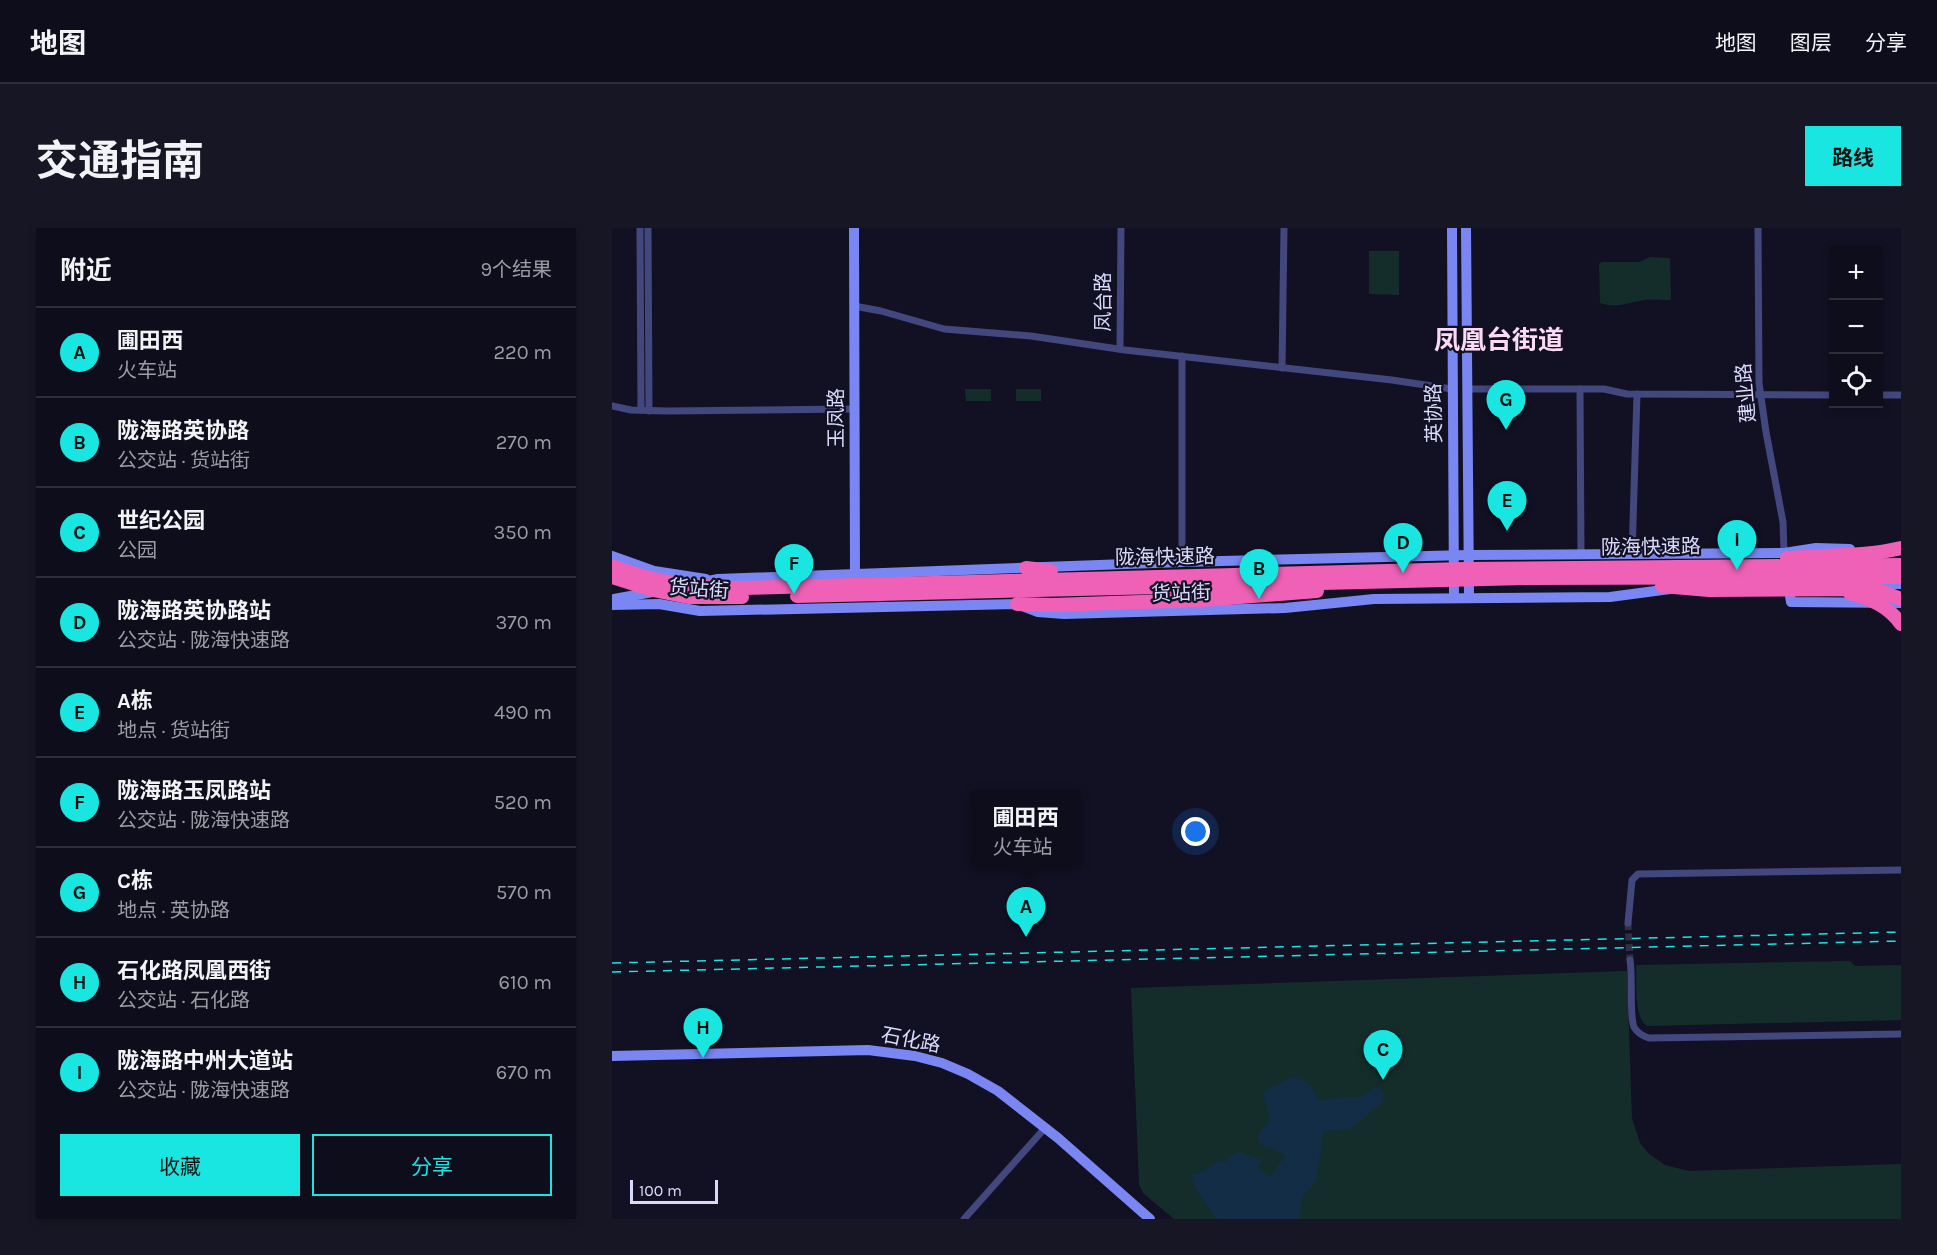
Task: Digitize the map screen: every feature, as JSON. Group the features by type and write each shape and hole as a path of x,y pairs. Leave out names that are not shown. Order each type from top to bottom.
{"highway":[{"path":"1716,566 1816,555 1874,554 1901,549"},
{"path":"1026,568 1050,571 1240,565 1343,572"},
{"name":"陇海快速路","path":"612,566 670,584 721,588 1343,572 1901,565"},
{"name":"陇海快速路","path":"612,577 653,590 698,597 1397,581 1901,577"},
{"path":"1604,578 1695,590 1869,589 1880,591 1901,601"},
{"path":"1017,604 1052,605 1293,595 1397,581"},
{"path":"1830,588 1865,597 1882,605 1901,624"}],"street":[{"path":"640,228 645,410"},
{"path":"645,410 648,228"},
{"name":"玉凤路","path":"854,228 855,608"},
{"name":"凤台路","path":"1116,228 1120,254"},
{"name":"凤台路","path":"1120,349 1121,228"},
{"path":"1282,368 1284,228"},
{"name":"英协路","path":"1452,228 1454,597"},
{"name":"英协路","path":"1466,228 1469,597"},
{"name":"建业路","path":"1758,228 1759,375 1766,432 1784,522 1784,553"},
{"path":"854,306 881,311 944,329 1031,336 1452,389"},
{"path":"1182,356 1182,562"},
{"path":"1467,389 1604,389 1637,394 1829,395"},
{"path":"1580,389 1581,554"},
{"path":"1632,555 1637,394"},
{"path":"1883,395 1901,395"},
{"path":"612,406 645,410 854,409"},
{"path":"1784,553 1816,548 1901,549"},
{"path":"1784,553 1825,559 1901,559"},
{"name":"货站街","path":"612,599 718,579 855,573 1454,555 1784,553"},
{"path":"612,556 654,571 702,579 718,579"},
{"name":"货站街","path":"612,605 659,604 700,611 1017,604 1038,612 1064,614 1285,608 1374,599 1610,597 1708,584 1901,584"},
{"path":"1788,584 1791,602 1901,601"},
{"path":"612,593 659,604"},
{"path":"1628,923 1632,880 1638,874 1901,870"},
{"path":"1630,960 1634,1025 1639,1033 1649,1038 1901,1034"},
{"name":"石化路","path":"612,1056 868,1050 915,1056 942,1064 998,1091 1045,1128 1150,1219"},
{"path":"964,1219 1045,1128"}],"green space":[{"path":"1369,251 1399,251 1399,295 1369,294"},
{"path":"1650,257 1670,258 1670,300 1645,300 1617,305 1600,303 1599,264 1602,262 1639,262"},
{"path":"965,389 991,389 991,401 966,401"},
{"path":"1016,389 1041,389 1041,401 1016,401"},
{"path":"1850,961 1855,966 1901,965 1901,1020 1647,1026 1638,1007 1636,965"},
{"path":"1627,971 1632,1118 1640,1143 1649,1154 1665,1165 1689,1171 1901,1164 1901,1219 1174,1219 1143,1193 1139,1184 1131,988"}],"water":[{"path":"1292,1078 1306,1082 1318,1101 1361,1097 1377,1087 1383,1092 1384,1101 1350,1129 1323,1132 1316,1181 1303,1196 1299,1219 1217,1219 1195,1188 1191,1174 1202,1172 1218,1161 1226,1162 1230,1156 1239,1152 1262,1160 1257,1168 1271,1177 1285,1156 1257,1141 1259,1133 1270,1119 1263,1095 1267,1089"}],"tunnel":[{"path":"1628,923 1630,960"}],"railway":[{"path":"612,963 1901,932"},
{"path":"612,972 1901,941"}],"place":[{"name":"C栋","path":"1506,430"},
{"name":"A栋","path":"1507,531"},
{"name":"陇海路中州大道站","path":"1737,570"},
{"name":"陇海路英协路站","path":"1403,573"},
{"name":"陇海路玉凤路站","path":"794,594"},
{"name":"陇海路英协路","path":"1259,599"},
{"name":"圃田西","path":"1026,937"},
{"name":"石化路凤凰西街","path":"703,1058"},
{"name":"世纪公园","path":"1383,1080"}],"district":[{"name":"凤凰台街道","path":"1499,340"}]}
